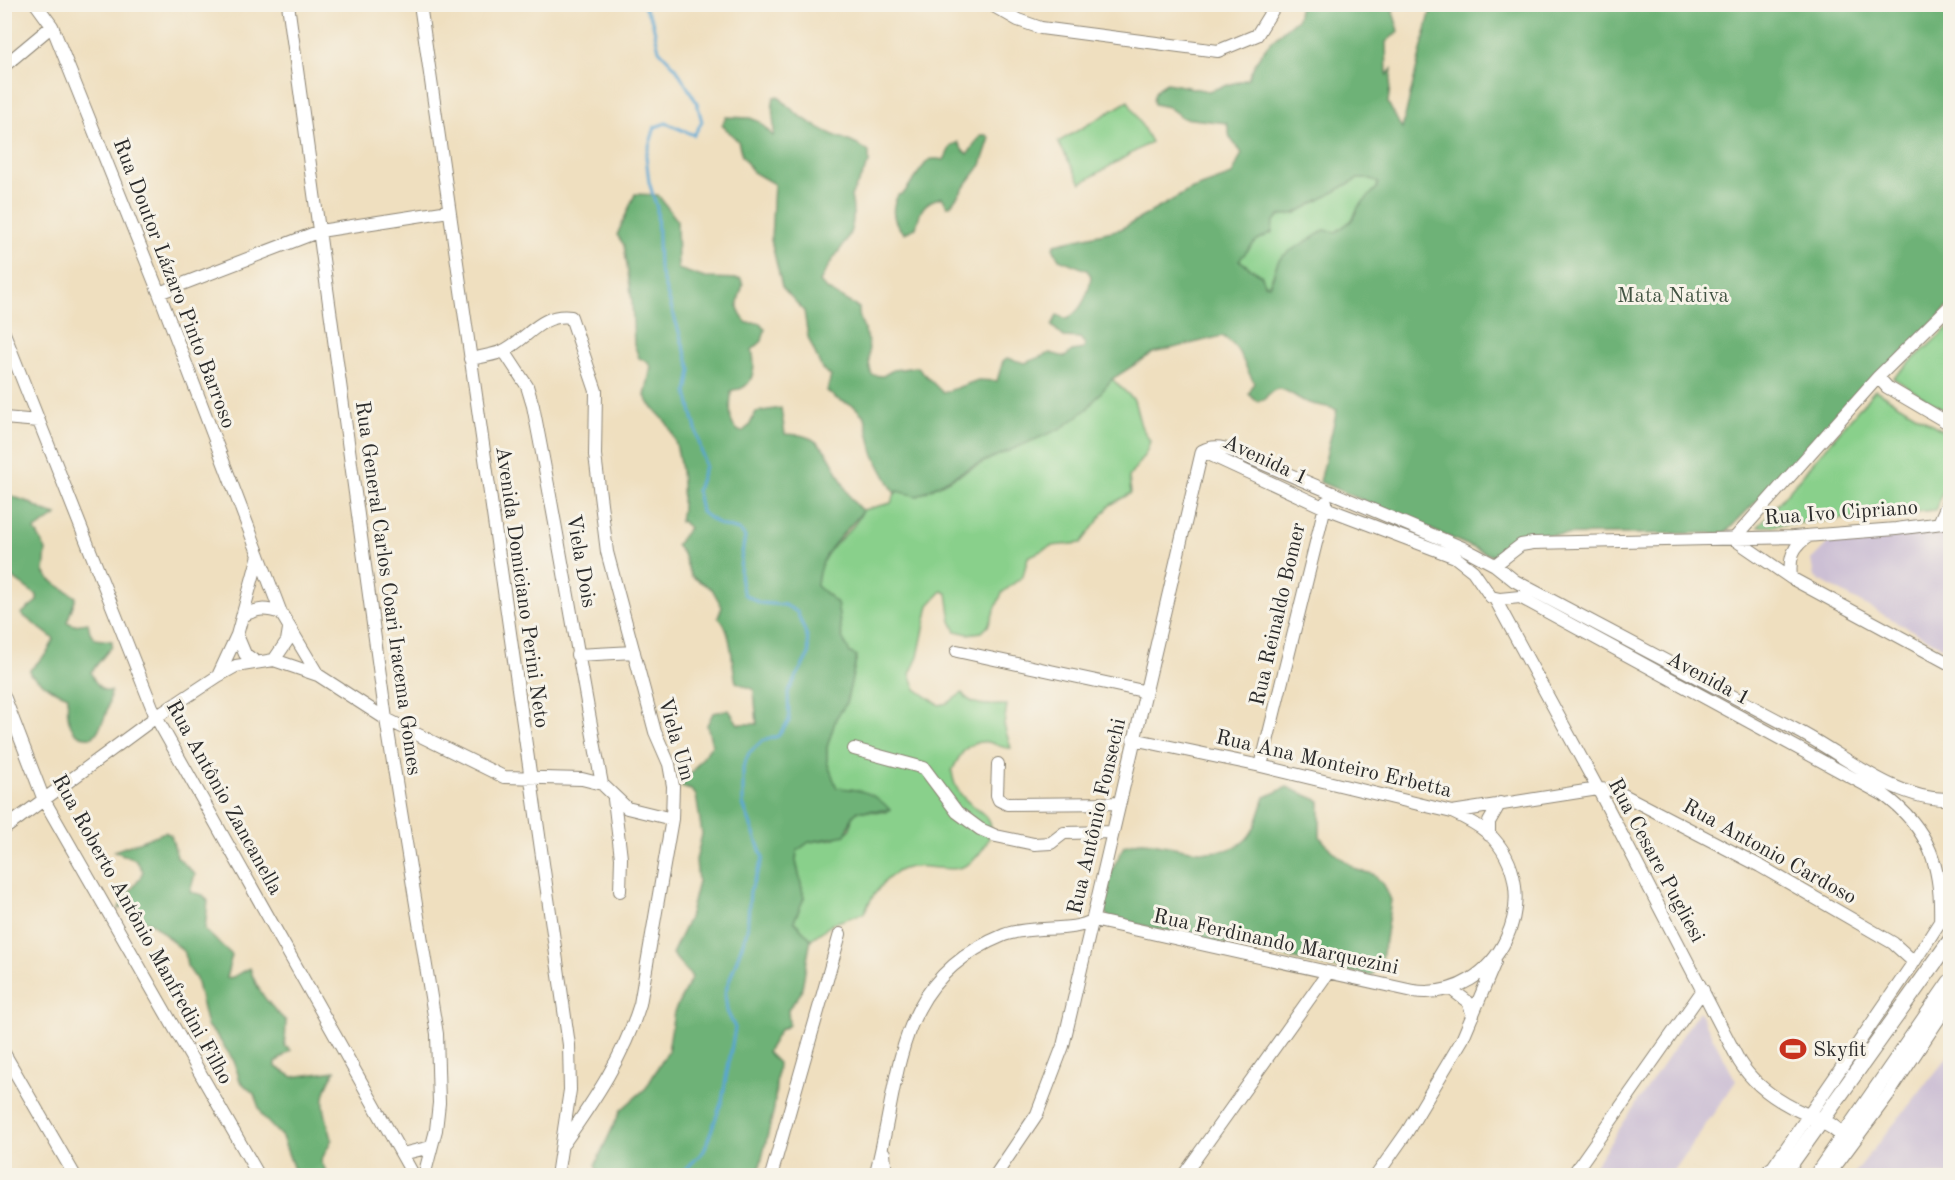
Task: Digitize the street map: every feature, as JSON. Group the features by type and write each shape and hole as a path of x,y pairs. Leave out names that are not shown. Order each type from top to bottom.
{"main road":[{"path":"1772,1174 1950,940"},
{"path":"1816,1176 1846,1143 1950,982"},
{"path":"1815,1118 1846,1143"}],"street":[{"name":"Rua Doutor Lázaro Pinto Barroso","path":"36,4 52,26 159,293 280,613 318,675"},
{"name":"Rua General Carlos Coari Iracema Gomes","path":"288,4 386,719 437,1034 439,1103 424,1176"},
{"name":"Avenida Domiciano Perini Neto","path":"420,4 569,1045 570,1090 556,1176"},
{"path":"990,4 1018,20 1041,28 1218,51 1257,35 1276,4"},
{"path":"4,66 52,26"},
{"path":"159,293 320,231 449,211"},
{"path":"1950,306 1878,377 1734,538 1791,578 1950,664"},
{"name":"Viela Um","path":"504,351 540,323 558,315 571,317 596,391 595,455 599,502 607,552 656,732 669,764 673,786 672,819 640,1004 634,1024 612,1072 563,1144"},
{"name":"Rua Antônio Zancanella","path":"4,333 156,717 414,1176"},
{"path":"470,359 504,351"},
{"name":"Viela Dois","path":"504,351 527,386 533,406 564,562 577,655 602,784"},
{"path":"1878,377 1887,387 1950,424"},
{"path":"4,418 39,421"},
{"name":"Avenida 1","path":"1202,451 1209,447 1221,447 1463,548 1494,565 1509,577 1803,734 1889,783 1917,796 1950,799"},
{"name":"Avenida 1","path":"1202,451 1323,507 1455,557 1473,571 1487,594 1500,599 1520,597 1620,654 1785,740 1895,803 1913,822 1932,854 1940,887 1940,923"},
{"name":"Rua Antônio Fonsechi","path":"995,1176 1037,1114 1063,1046 1143,691 1202,451"},
{"name":"Rua Reinaldo Bomer","path":"1261,766 1323,507 1331,493"},
{"path":"1945,523 1950,498"},
{"name":"Rua Ivo Cipriano","path":"1494,565 1521,545 1533,543 1810,535 1945,523"},
{"path":"1791,578 1792,554 1796,546 1810,535"},
{"path":"218,676 237,635 259,555"},
{"path":"1500,599 1510,591 1509,577"},
{"name":"Rua Cesare Pugliesi","path":"1500,599 1748,1074 1771,1095 1815,1118"},
{"path":"243,616 256,609 267,608 280,613"},
{"path":"274,660 286,641 289,629"},
{"path":"237,635 245,654 256,662"},
{"path":"957,651 1143,691"},
{"path":"577,655 634,652"},
{"name":"Rua Doutor Lázaro Pinto Barroso","path":"4,829 156,717 218,676 236,666 274,660 318,675 386,719 504,777 532,780 566,777 602,784"},
{"name":"Rua Roberto Antônio Manfredini Filho","path":"4,696 44,800 259,1176"},
{"name":"Rua Ana Monteiro Erbetta","path":"1133,739 1261,766 1452,812 1598,789"},
{"path":"854,749 924,768 957,812 980,829 996,836 1034,844 1051,843 1064,833 1112,832"},
{"path":"998,764 999,800 1007,804 1119,802"},
{"path":"602,784 614,799 638,812 672,819"},
{"name":"Rua Antonio Cardoso","path":"1598,789 1624,793 1749,861 1893,942 1914,963"},
{"path":"614,799 621,858 620,891"},
{"path":"1489,835 1489,822 1500,803"},
{"path":"1376,1176 1407,1132 1462,1040 1507,936 1515,907 1514,882 1507,862 1489,835 1452,812"},
{"path":"1815,1118 1950,906"},
{"path":"875,1176 884,1145 890,1100 903,1045 914,1015 931,989 958,960 976,948 1007,934 1052,926 1084,926 1093,920"},
{"name":"Rua Ferdinando Marquezini","path":"1093,920 1327,974 1422,993 1451,989 1470,982 1496,959"},
{"path":"771,1176 840,934"},
{"path":"1183,1176 1327,974"},
{"path":"1451,989 1468,1002 1473,1015"},
{"path":"1572,1176 1703,990"},
{"path":"1828,1176 1846,1143 1888,1095 1950,1002"},
{"path":"4,1053 75,1176"},
{"path":"884,1145 886,1176"},
{"path":"402,1154 431,1147"}],"shaded area":[{"path":"1950,530 1950,651 1814,577 1811,560 1829,542"},
{"path":"1699,1011 1736,1081 1671,1175 1588,1175"},
{"path":"1950,1054 1950,1175 1853,1175"}],"green space":[{"name":"Mata Nativa","path":"1300,5 1394,5 1393,12 1399,31 1386,42 1387,75 1392,69 1388,103 1402,129 1432,5 1950,5 1950,305 1725,533 1517,535 1493,556 1320,482 1337,410 1309,403 1281,389 1270,393 1264,400 1256,401 1249,394 1254,382 1241,356 1222,336 1153,353 1112,379 1087,409 1062,428 971,467 918,496 897,491 895,494 873,453 865,417 854,406 837,399 827,391 831,376 822,369 808,337 804,311 782,287 771,240 774,184 753,172 742,156 738,141 722,125 726,117 750,118 760,122 773,136 773,103 774,97 778,96 807,121 869,152 869,163 851,196 853,211 850,234 820,282 826,289 859,308 868,341 872,375 883,376 893,370 917,367 943,393 978,380 997,381 1003,361 1007,358 1025,363 1050,353 1065,357 1072,351 1084,349 1085,344 1080,338 1064,337 1052,326 1057,315 1067,319 1081,306 1089,289 1091,276 1087,270 1059,259 1053,248 1055,244 1121,229 1190,190 1232,175 1242,153 1230,138 1227,123 1183,118 1168,107 1154,104 1154,93 1167,83 1208,91 1248,79 1262,52 1297,19","holes":["1357,179 1371,179 1378,183 1377,188 1359,206 1352,220 1336,232 1324,230 1283,256 1278,262 1269,285 1264,284 1262,276 1239,260 1256,241 1272,232 1273,222 1279,216 1296,213"]},
{"path":"1128,101 1151,142 1081,183 1058,142"},
{"path":"981,135 990,138 981,165 950,206 947,206 942,197 930,201 923,208 916,228 904,233 897,225 893,211 898,195 904,193 929,160 944,160 951,146 958,142 963,151 968,154"},
{"path":"1357,179 1371,179 1378,183 1377,188 1359,206 1352,220 1336,232 1324,230 1283,256 1268,285 1264,284 1262,276 1239,260 1256,241 1272,232 1272,222 1279,216 1296,213"},
{"path":"635,194 658,195 677,220 678,269 705,278 741,279 743,285 738,305 740,314 747,323 760,323 765,329 762,341 752,350 754,366 752,377 745,386 731,391 730,415 734,426 742,432 749,426 756,412 781,408 785,434 804,436 815,441 824,449 848,493 863,511 833,545 818,574 817,586 837,603 842,637 850,653 857,656 846,704 836,718 827,747 827,762 837,788 852,789 872,795 890,810 858,811 852,817 846,835 809,842 797,851 796,861 804,898 794,921 811,939 801,993 788,1009 789,1025 780,1030 767,1052 778,1063 774,1109 758,1175 599,1175 595,1165 621,1110 646,1088 668,1051 674,1012 692,977 672,954 689,918 698,882 696,860 702,834 696,795 691,790 681,787 712,745 707,725 713,713 729,710 738,724 757,724 754,690 736,682 729,638 718,617 722,607 712,589 691,576 683,554 676,545 689,528 682,521 680,522 682,486 679,459 668,425 645,396 651,367 639,358 634,344 632,301 624,245 617,235"},
{"path":"1950,326 1950,414 1893,378"},
{"path":"1112,379 1134,400 1141,426 1150,441 1146,453 1129,477 1131,493 1110,505 1081,543 1051,546 1028,557 1023,576 1002,593 988,626 982,632 968,634 956,631 951,621 947,593 942,591 929,605 918,657 910,674 916,689 939,705 948,703 962,693 976,703 1007,705 1004,725 1011,748 987,742 974,744 965,750 952,771 959,792 989,822 991,829 987,843 971,863 962,867 943,869 913,867 897,872 880,887 864,913 834,923 811,939 794,921 804,898 796,861 797,851 809,842 833,839 850,830 852,817 858,811 887,812 837,789 827,762 827,747 836,718 846,704 857,656 850,653 842,637 837,603 817,586 823,561 863,510 891,503 896,491 918,496 1087,409"},
{"path":"1875,390 1950,435 1950,474 1935,510 1758,527"},
{"path":"4,485 12,496 57,515 35,530 46,550 44,572 50,580 76,597 67,622 74,625 88,623 95,639 112,641 112,646 91,672 101,688 111,691 105,716 93,737 78,735 70,725 68,696 51,689 30,674 30,670 47,653 54,639 21,614 37,601 37,595 5,575"},
{"path":"1287,787 1320,801 1320,837 1331,850 1357,870 1373,874 1384,885 1391,900 1381,966 1370,976 1109,918 1103,909 1112,870 1124,846 1143,842 1207,852 1232,848 1243,842 1251,833 1265,797"},
{"path":"165,832 171,835 177,857 195,874 190,892 203,895 208,901 205,930 232,955 226,978 250,968 264,997 286,1021 285,1046 291,1050 276,1062 276,1067 293,1077 335,1071 324,1097 325,1112 332,1139 321,1161 328,1175 296,1175 282,1137 262,1116 254,1094 240,1081 234,1061 217,1036 207,1026 196,979 187,966 185,953 153,924 136,917 132,903 119,909 143,871 136,860 114,851"}],"waterway":[{"path":"642,4 652,20 659,50 676,68 697,103 702,122 694,135 666,123 655,127 646,156 649,182 657,208 659,268 691,370 687,393 705,466 697,490 701,512 720,525 739,530 745,537 740,573 744,594 760,603 785,605 797,612 807,636 809,654 788,692 789,721 778,736 762,741 749,753 743,767 743,804 763,858 750,891 747,931 725,993 727,1011 735,1028 722,1101 704,1151 679,1176"}],"place":[{"name":"Skyfit","path":"1793,1049"}]}
